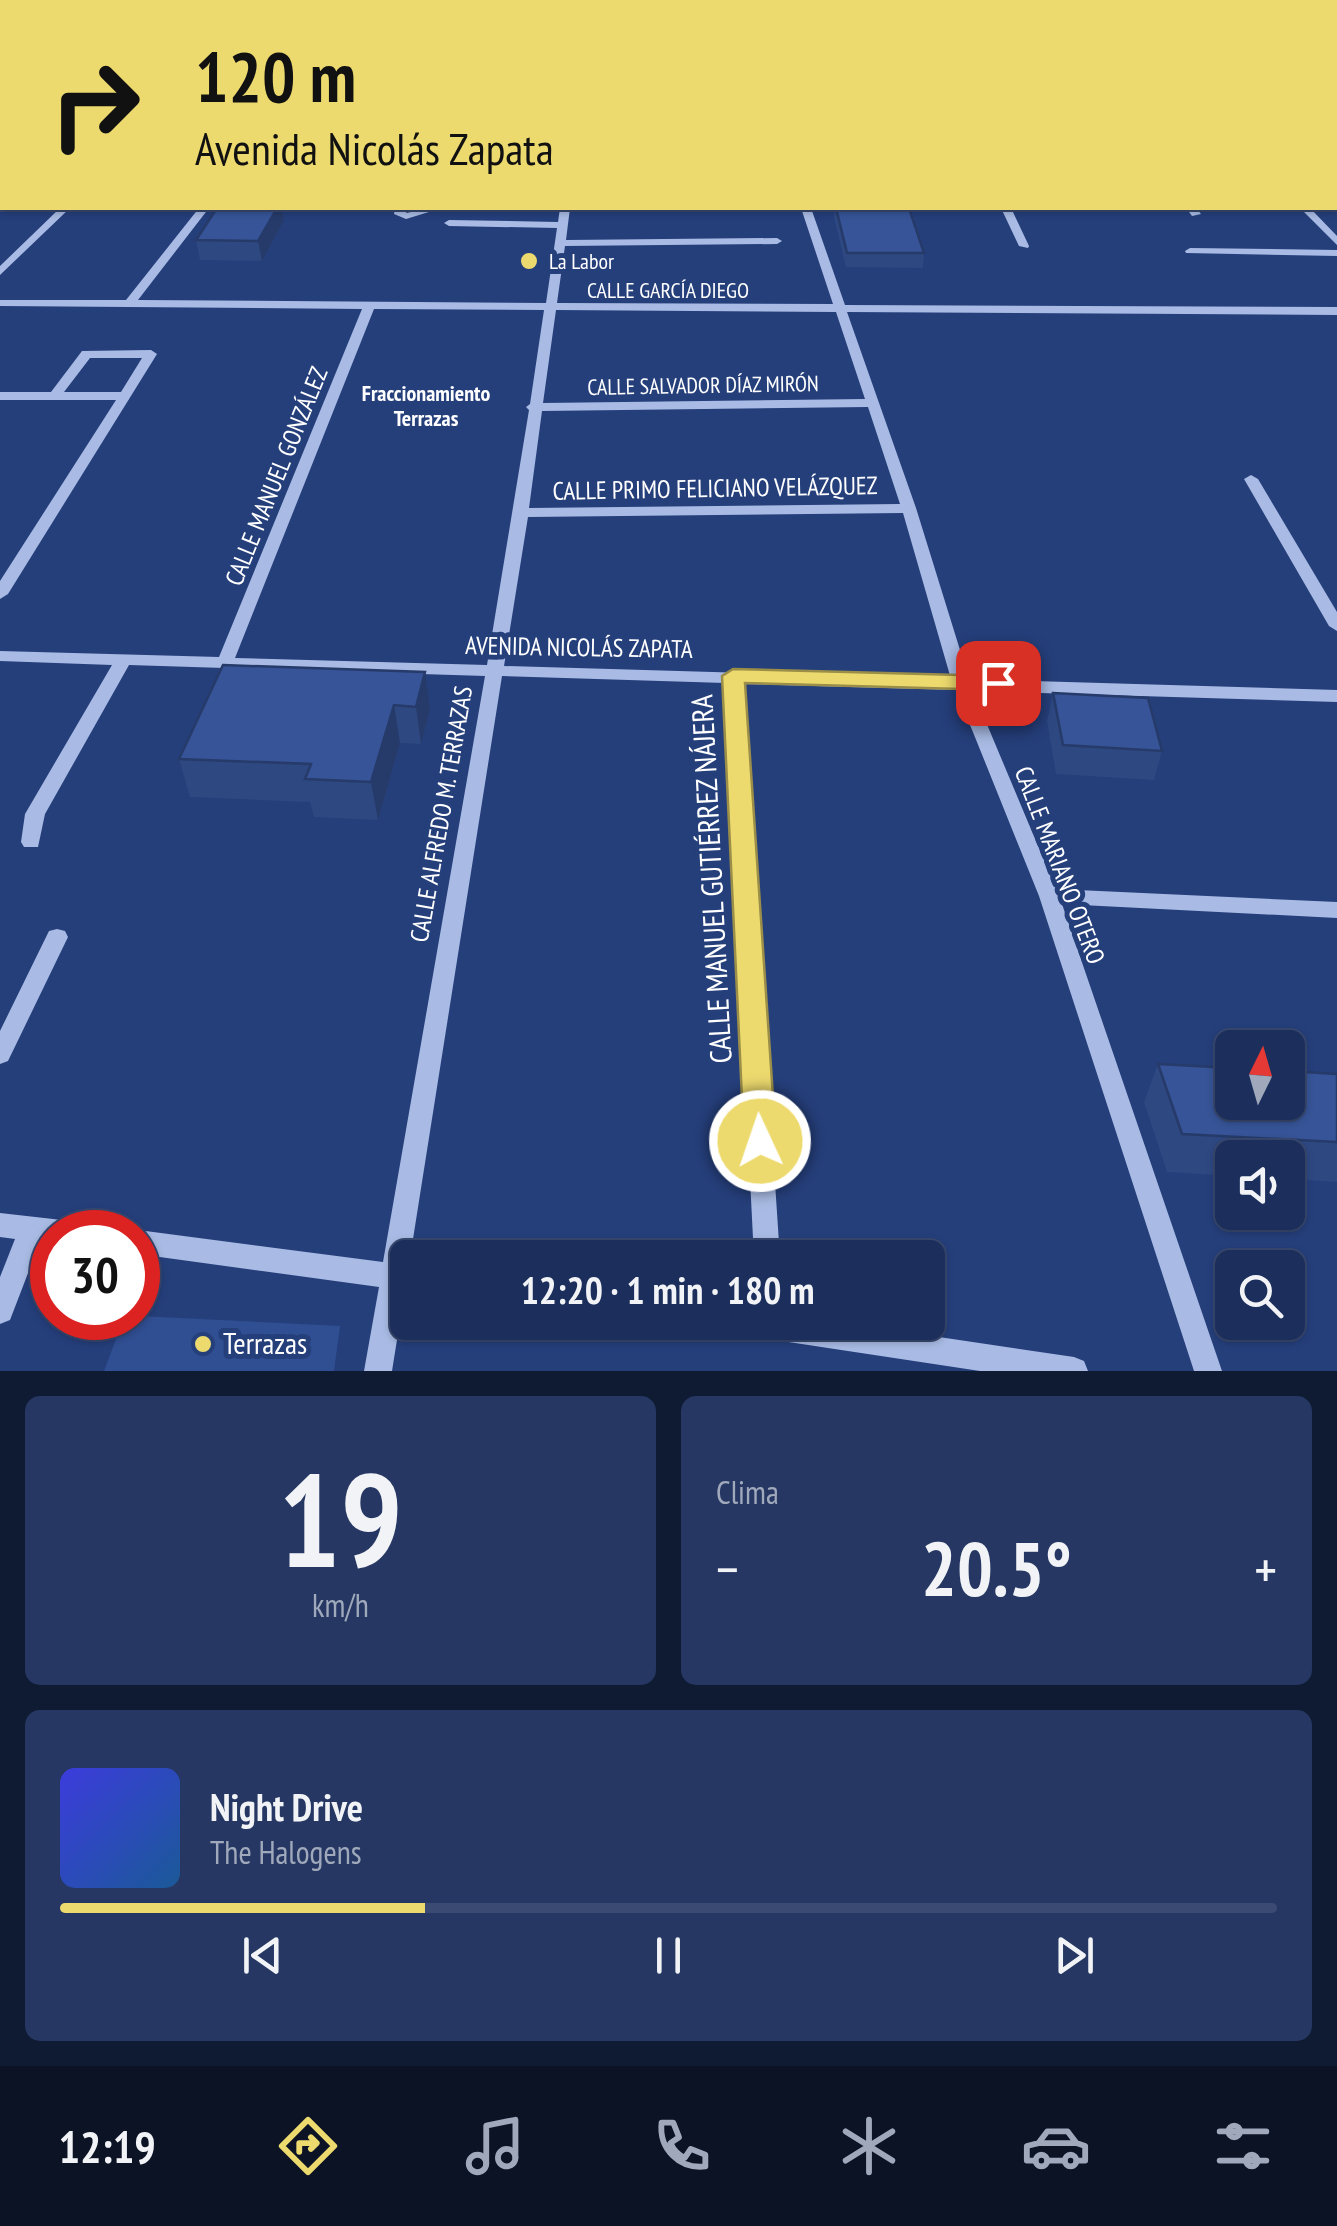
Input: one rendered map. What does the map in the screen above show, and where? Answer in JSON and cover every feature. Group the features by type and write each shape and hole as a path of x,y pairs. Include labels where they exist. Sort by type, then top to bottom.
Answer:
{"street":[{"path":"797,0 812,0"},
{"path":"0,272 63,210"},
{"path":"128,305 202,210"},
{"path":"399,210 406,216 429,210"},
{"name":"CALLE ALFREDO M. TERRAZAS","path":"406,1240 521,513 533,407 565,210"},
{"name":"CALLE MARIANO OTERO","path":"807,210 908,508 961,682 1050,896 1208,1371"},
{"path":"1007,210 1024,246"},
{"path":"1306,210 1337,242"},
{"path":"449,223 562,225"},
{"path":"560,243 777,241"},
{"path":"1190,251 1337,253"},
{"name":"CALLE GARCÍA DIEGO","path":"0,304 547,310 1337,311"},
{"name":"CALLE MANUEL GONZÁLEZ","path":"226,660 368,308"},
{"path":"0,594 151,354 86,354 55,396"},
{"path":"0,396 127,396"},
{"name":"CALLE SALVADOR DÍAZ MIRÓN","path":"533,407 872,403"},
{"path":"1251,480 1337,626"},
{"name":"CALLE PRIMO FELICIANO VELÁZQUEZ","path":"521,513 908,508"},
{"name":"AVENIDA NICOLÁS ZAPATA","path":"0,656 1337,696"},
{"path":"31,842 34,814 124,658"},
{"name":"CALLE MANUEL GUTIÉRREZ NÁJERA","path":"733,676 766,1240"},
{"path":"1050,896 1337,910"},
{"path":"0,1054 57,937"},
{"path":"0,1225 30,1228"},
{"path":"0,1311 30,1233"},
{"path":"160,1245 390,1276"},
{"name":"CALLE ALFREDO M. TERRAZAS","path":"378,1371 390,1320"},
{"path":"868,1340 1074,1371"}],"shaded area":[{"path":"160,1317 340,1326 334,1371 104,1371 116,1340 160,1340"}],"building":[{"path":"216,210 276,210 258,241 196,240"},
{"path":"836,210 910,210 924,253 847,253"},
{"path":"223,665 425,672 416,707 394,705 371,782 305,779 311,764 179,759"},
{"path":"1053,693 1148,698 1162,751 1063,745"},
{"path":"1158,1064 1215,1067 1215,1120 1305,1120 1305,1072 1337,1074 1337,1142 1182,1134"}],"place":[{"name":"La Labor","path":"529,261"},
{"name":"Terrazas","path":"203,1344"}],"district":[{"name":"Fraccionamiento Terrazas","path":"426,406"}],"route":[{"path":"760,1141 733,676 998,683"}]}
